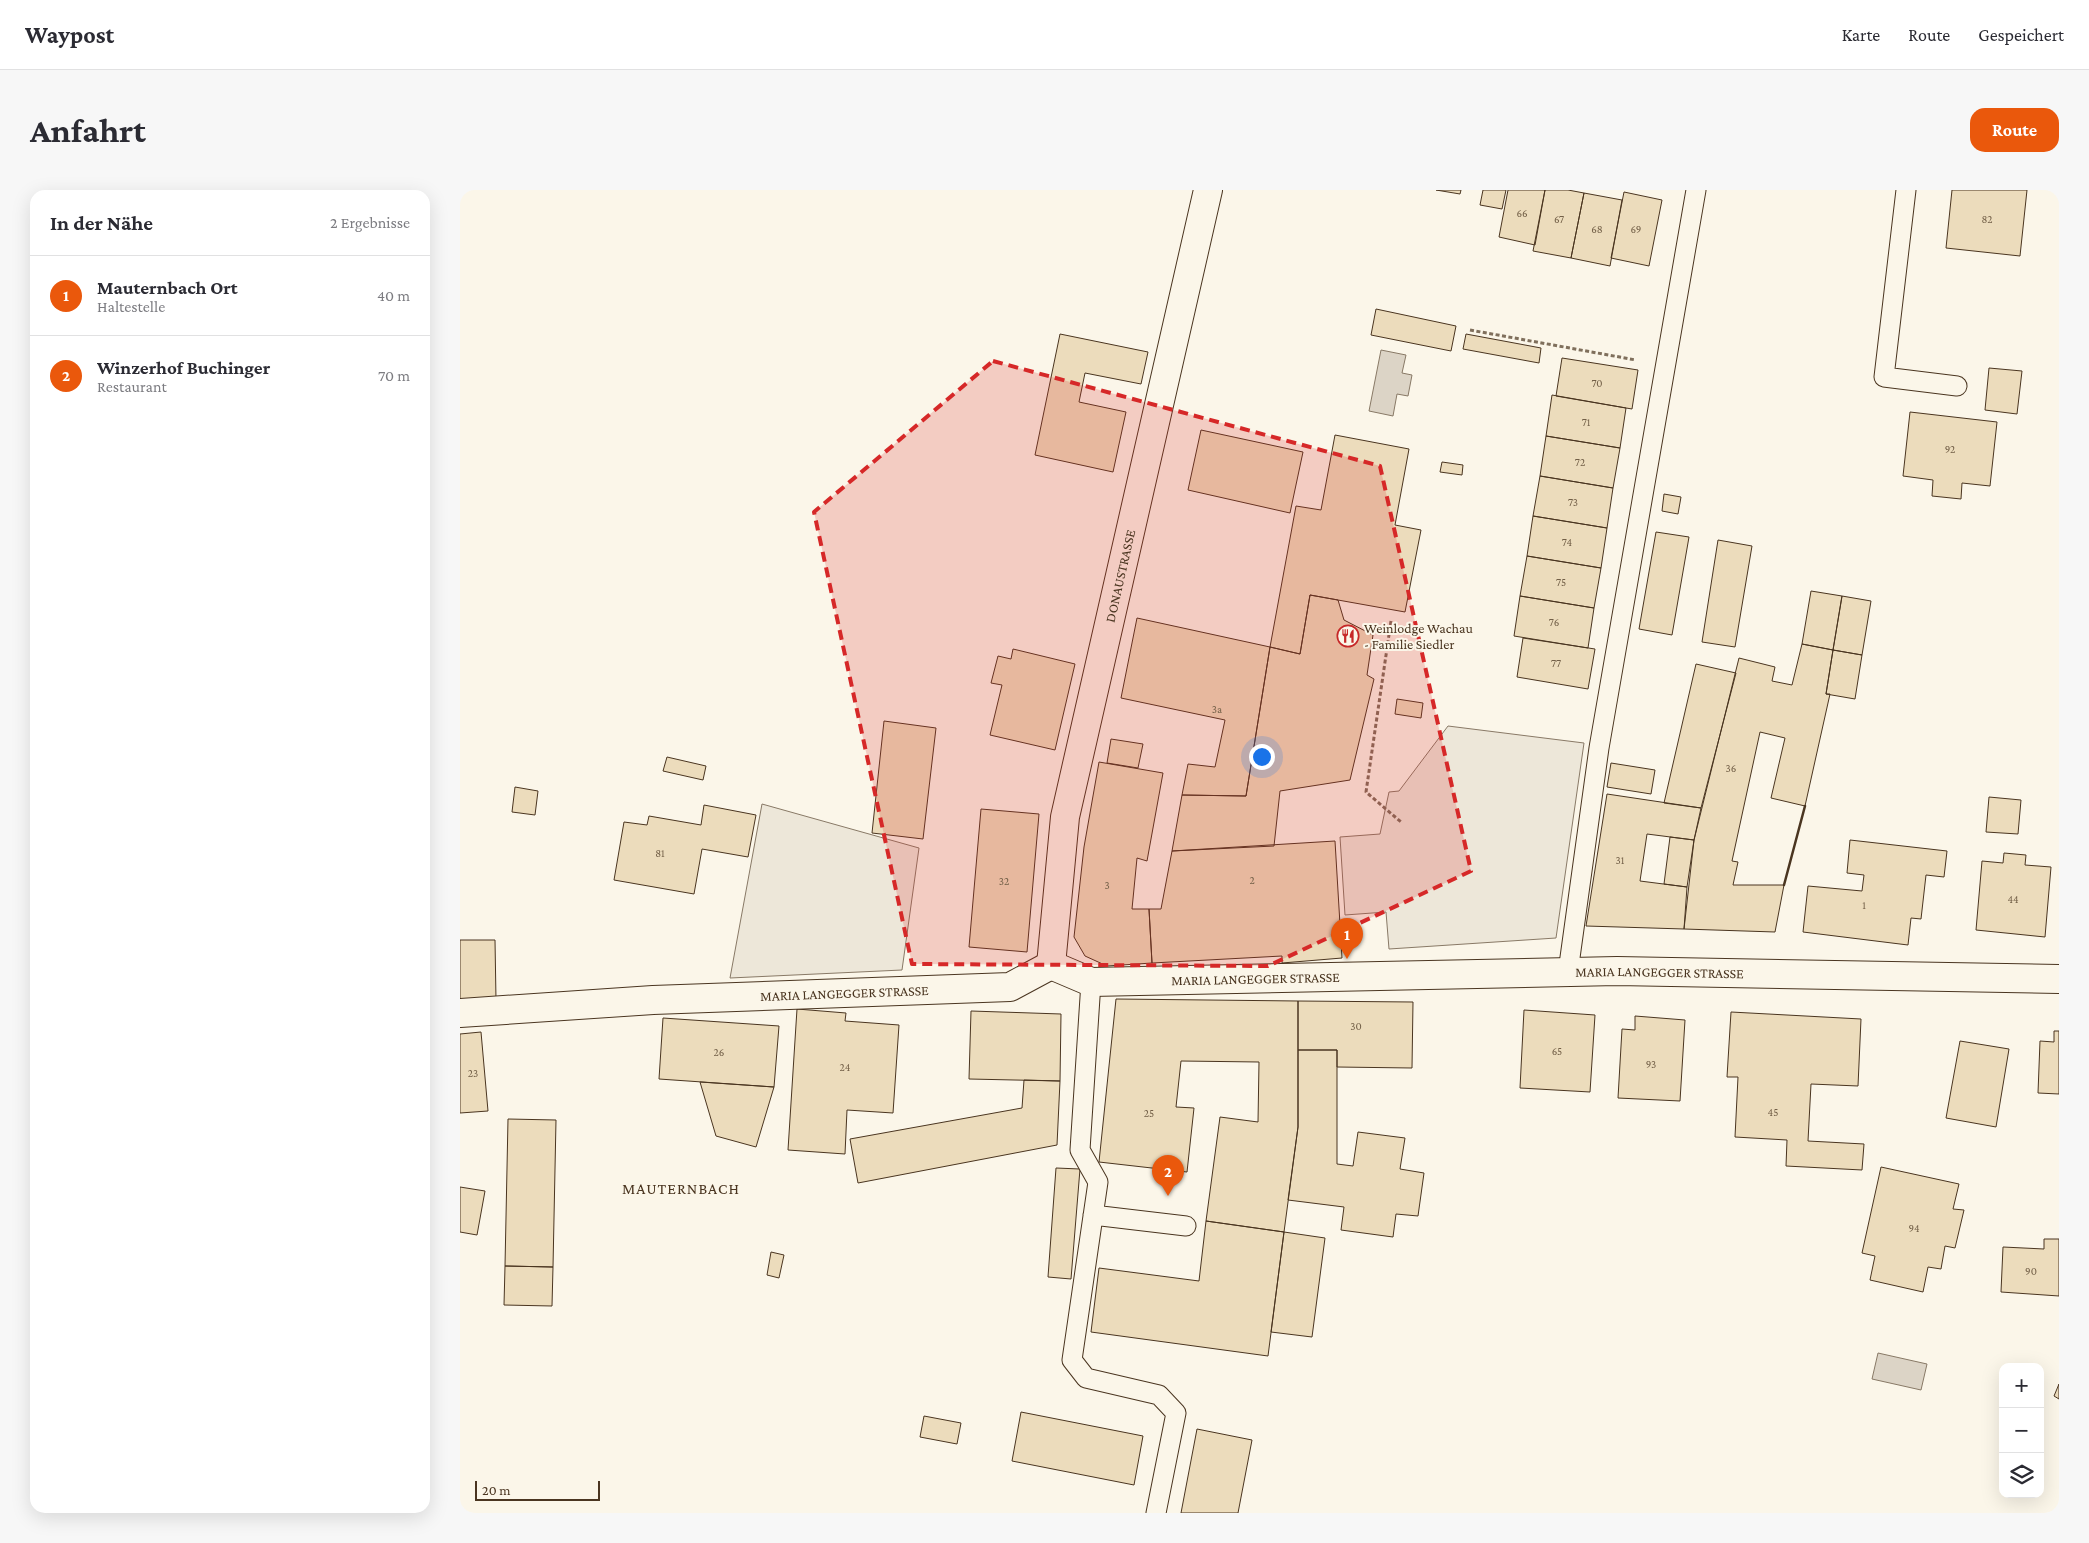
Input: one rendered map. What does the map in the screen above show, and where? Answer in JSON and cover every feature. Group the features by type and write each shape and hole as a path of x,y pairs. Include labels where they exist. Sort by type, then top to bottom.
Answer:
{"main road":[{"name":"DONAUSTRASSE","path":"1051,965 1065,817 1208,190"},
{"name":"MARIA LANGEGGER STRASSE","path":"460,1013 653,1000 1010,987 1051,965 1091,982 1626,971 2059,979"}],"lane":[{"path":"1568,972 1599,748 1696,190"},
{"path":"1906,190 1884,377 1957,386"},
{"path":"1091,982 1080,1150 1098,1182 1072,1360 1086,1378 1159,1395 1176,1413 1156,1513"},
{"path":"1094,1215 1186,1226"}],"path":[{"path":"1470,330 1666,365"},
{"path":"1390,621 1366,792 1401,822"}],"highlighted area":[{"path":"993,361 1380,466 1471,871 1268,966 912,964 814,512"}],"shaded area":[{"path":"1381,350 1406,355 1402,373 1412,375 1408,396 1397,394 1393,416 1369,411"},
{"path":"1448,726 1584,743 1556,938 1389,949 1386,912 1345,915 1340,837 1380,834 1389,792 1399,791"},
{"path":"762,804 919,848 902,970 730,978"},
{"path":"1878,1353 1927,1364 1921,1390 1872,1379"}],"building":[{"path":"1436,190 1461,190 1460,194"},
{"path":"1483,190 1506,190 1502,209 1480,205"},
{"path":"1508,190 1545,190 1535,245 1499,237"},
{"path":"1545,190 1568,190 1584,193 1571,258 1533,251"},
{"path":"1952,190 2027,190 2020,256 1946,248"},
{"path":"1624,192 1662,200 1649,266 1611,258"},
{"path":"1584,193 1622,200 1610,266 1571,258"},
{"path":"1376,309 1456,326 1451,351 1371,335"},
{"path":"1060,334 1148,352 1141,384 1085,373 1079,402 1126,412 1113,472 1035,455"},
{"path":"1466,334 1541,348 1539,363 1463,349"},
{"path":"1562,358 1638,370 1632,409 1556,396"},
{"path":"1989,368 2022,371 2017,414 1985,410"},
{"path":"1552,395 1626,408 1620,448 1546,436"},
{"path":"1910,412 1997,422 1990,486 1962,483 1961,499 1932,496 1933,480 1903,476"},
{"path":"1201,430 1303,452 1290,513 1188,490"},
{"path":"1335,435 1409,449 1395,525 1421,530 1405,612 1310,595 1300,654 1270,647 1296,506 1321,510"},
{"path":"1546,436 1620,448 1613,488 1540,476"},
{"path":"1442,462 1463,465 1462,475 1440,472"},
{"path":"1540,476 1613,488 1607,528 1533,516"},
{"path":"1664,494 1681,497 1678,514 1662,511"},
{"path":"1533,516 1607,528 1601,568 1527,556"},
{"path":"1656,532 1689,537 1672,635 1639,629"},
{"path":"1718,540 1752,546 1735,647 1702,642"},
{"path":"1527,556 1601,568 1594,608 1520,596"},
{"path":"1811,591 1842,596 1833,650 1802,644"},
{"path":"1310,595 1338,600 1344,620 1373,635 1367,675 1374,679 1350,780 1280,791 1274,846 1172,851 1182,795 1246,796 1270,647 1300,654"},
{"path":"1520,596 1594,608 1588,648 1514,636"},
{"path":"1842,596 1871,601 1862,655 1833,650"},
{"path":"1137,618 1270,647 1246,796 1182,795 1188,764 1215,767 1225,720 1121,698"},
{"path":"1523,638 1595,649 1588,689 1517,677"},
{"path":"1802,644 1833,650 1826,694 1830,694 1805,806 1771,798 1785,738 1760,732 1732,861 1738,862 1733,885 1784,885 1775,932 1684,929 1694,840 1739,658 1775,667 1772,681 1792,685"},
{"path":"1013,649 1075,664 1055,750 990,735 1002,685 991,683 998,656 1011,659"},
{"path":"1833,650 1862,655 1855,699 1826,694"},
{"path":"1696,664 1736,673 1701,808 1664,803"},
{"path":"1397,699 1423,703 1421,718 1395,714"},
{"path":"884,721 936,728 923,839 872,833"},
{"path":"1111,739 1143,744 1138,768 1107,763"},
{"path":"667,757 706,766 703,780 663,771"},
{"path":"1099,762 1163,773 1147,861 1137,858 1132,909 1149,909 1152,963 1107,966 1085,956 1074,937 1084,847"},
{"path":"1611,763 1655,770 1651,794 1607,787"},
{"path":"515,787 538,791 535,815 512,812"},
{"path":"1607,794 1701,808 1694,840 1647,834 1640,881 1687,887 1684,929 1586,926"},
{"path":"1989,797 2021,800 2018,834 1986,832"},
{"path":"704,805 756,815 748,857 702,849 694,894 614,880 624,822 647,825 649,816 701,825"},
{"path":"981,809 1039,814 1027,952 969,947"},
{"path":"1670,837 1694,840 1687,887 1664,884"},
{"path":"1850,840 1947,851 1944,877 1926,875 1921,919 1911,918 1908,945 1803,932 1808,886 1862,891 1864,875 1847,873"},
{"path":"1335,841 1342,958 1282,963 1282,956 1152,963 1149,909 1161,909 1172,851"},
{"path":"2004,853 2026,855 2025,865 2051,867 2045,937 1976,930 1982,861 2003,863"},
{"path":"460,940 495,940 496,1000 460,1000"},
{"path":"1116,999 1298,1001 1298,1127 1284,1232 1206,1221 1220,1117 1258,1122 1259,1062 1181,1061 1176,1107 1194,1108 1187,1172 1099,1162"},
{"path":"1298,1001 1413,1002 1412,1068 1337,1067 1337,1050 1298,1050"},
{"path":"797,1009 846,1013 845,1021 899,1025 893,1113 847,1110 845,1154 788,1150"},
{"path":"1524,1010 1595,1015 1590,1092 1520,1088"},
{"path":"971,1011 1061,1014 1060,1081 969,1079"},
{"path":"1731,1012 1861,1019 1858,1086 1811,1084 1808,1141 1864,1144 1862,1170 1786,1166 1787,1140 1735,1137 1738,1077 1727,1077"},
{"path":"1635,1016 1685,1020 1680,1101 1618,1098 1622,1029 1635,1030"},
{"path":"663,1018 779,1026 774,1087 659,1079"},
{"path":"2054,1031 2059,1031 2059,1094 2038,1093 2040,1041 2054,1042"},
{"path":"481,1032 488,1111 460,1113 460,1034"},
{"path":"1960,1041 2009,1049 1996,1127 1946,1118"},
{"path":"1298,1050 1337,1050 1337,1164 1353,1166 1358,1132 1405,1138 1400,1169 1424,1173 1418,1216 1396,1214 1393,1237 1341,1230 1344,1207 1288,1200 1298,1127"},
{"path":"1024,1080 1060,1081 1057,1145 858,1183 850,1139 1022,1108"},
{"path":"700,1082 774,1087 756,1147 716,1136"},
{"path":"508,1119 556,1120 553,1267 505,1266"},
{"path":"1881,1167 1959,1184 1953,1209 1964,1210 1955,1248 1945,1246 1941,1269 1928,1267 1923,1292 1870,1280 1875,1256 1862,1253"},
{"path":"1056,1168 1080,1169 1071,1279 1048,1277"},
{"path":"460,1187 485,1191 477,1235 460,1232"},
{"path":"1206,1221 1284,1232 1268,1356 1091,1332 1099,1268 1199,1281"},
{"path":"1284,1232 1325,1238 1312,1337 1271,1332"},
{"path":"2044,1239 2059,1239 2059,1296 2001,1292 2003,1247 2044,1249"},
{"path":"771,1252 784,1255 779,1278 767,1275"},
{"path":"505,1266 553,1267 552,1306 504,1305"},
{"path":"2059,1384 2059,1399 2054,1396"},
{"path":"1021,1412 1143,1436 1134,1485 1012,1461"},
{"path":"924,1416 961,1423 957,1444 920,1437"},
{"path":"1197,1429 1252,1440 1238,1513 1181,1513"}],"wall":[{"path":"1784,885 1805,806"}],"place":[{"name":"Weinlodge Wachau - Familie Siedler","path":"1348,636"},
{"name":"Mauternbach Ort","path":"1347,959"},
{"name":"Winzerhof Buchinger","path":"1168,1196"}],"district":[{"name":"MAUTERNBACH","path":"681,1188"}]}
